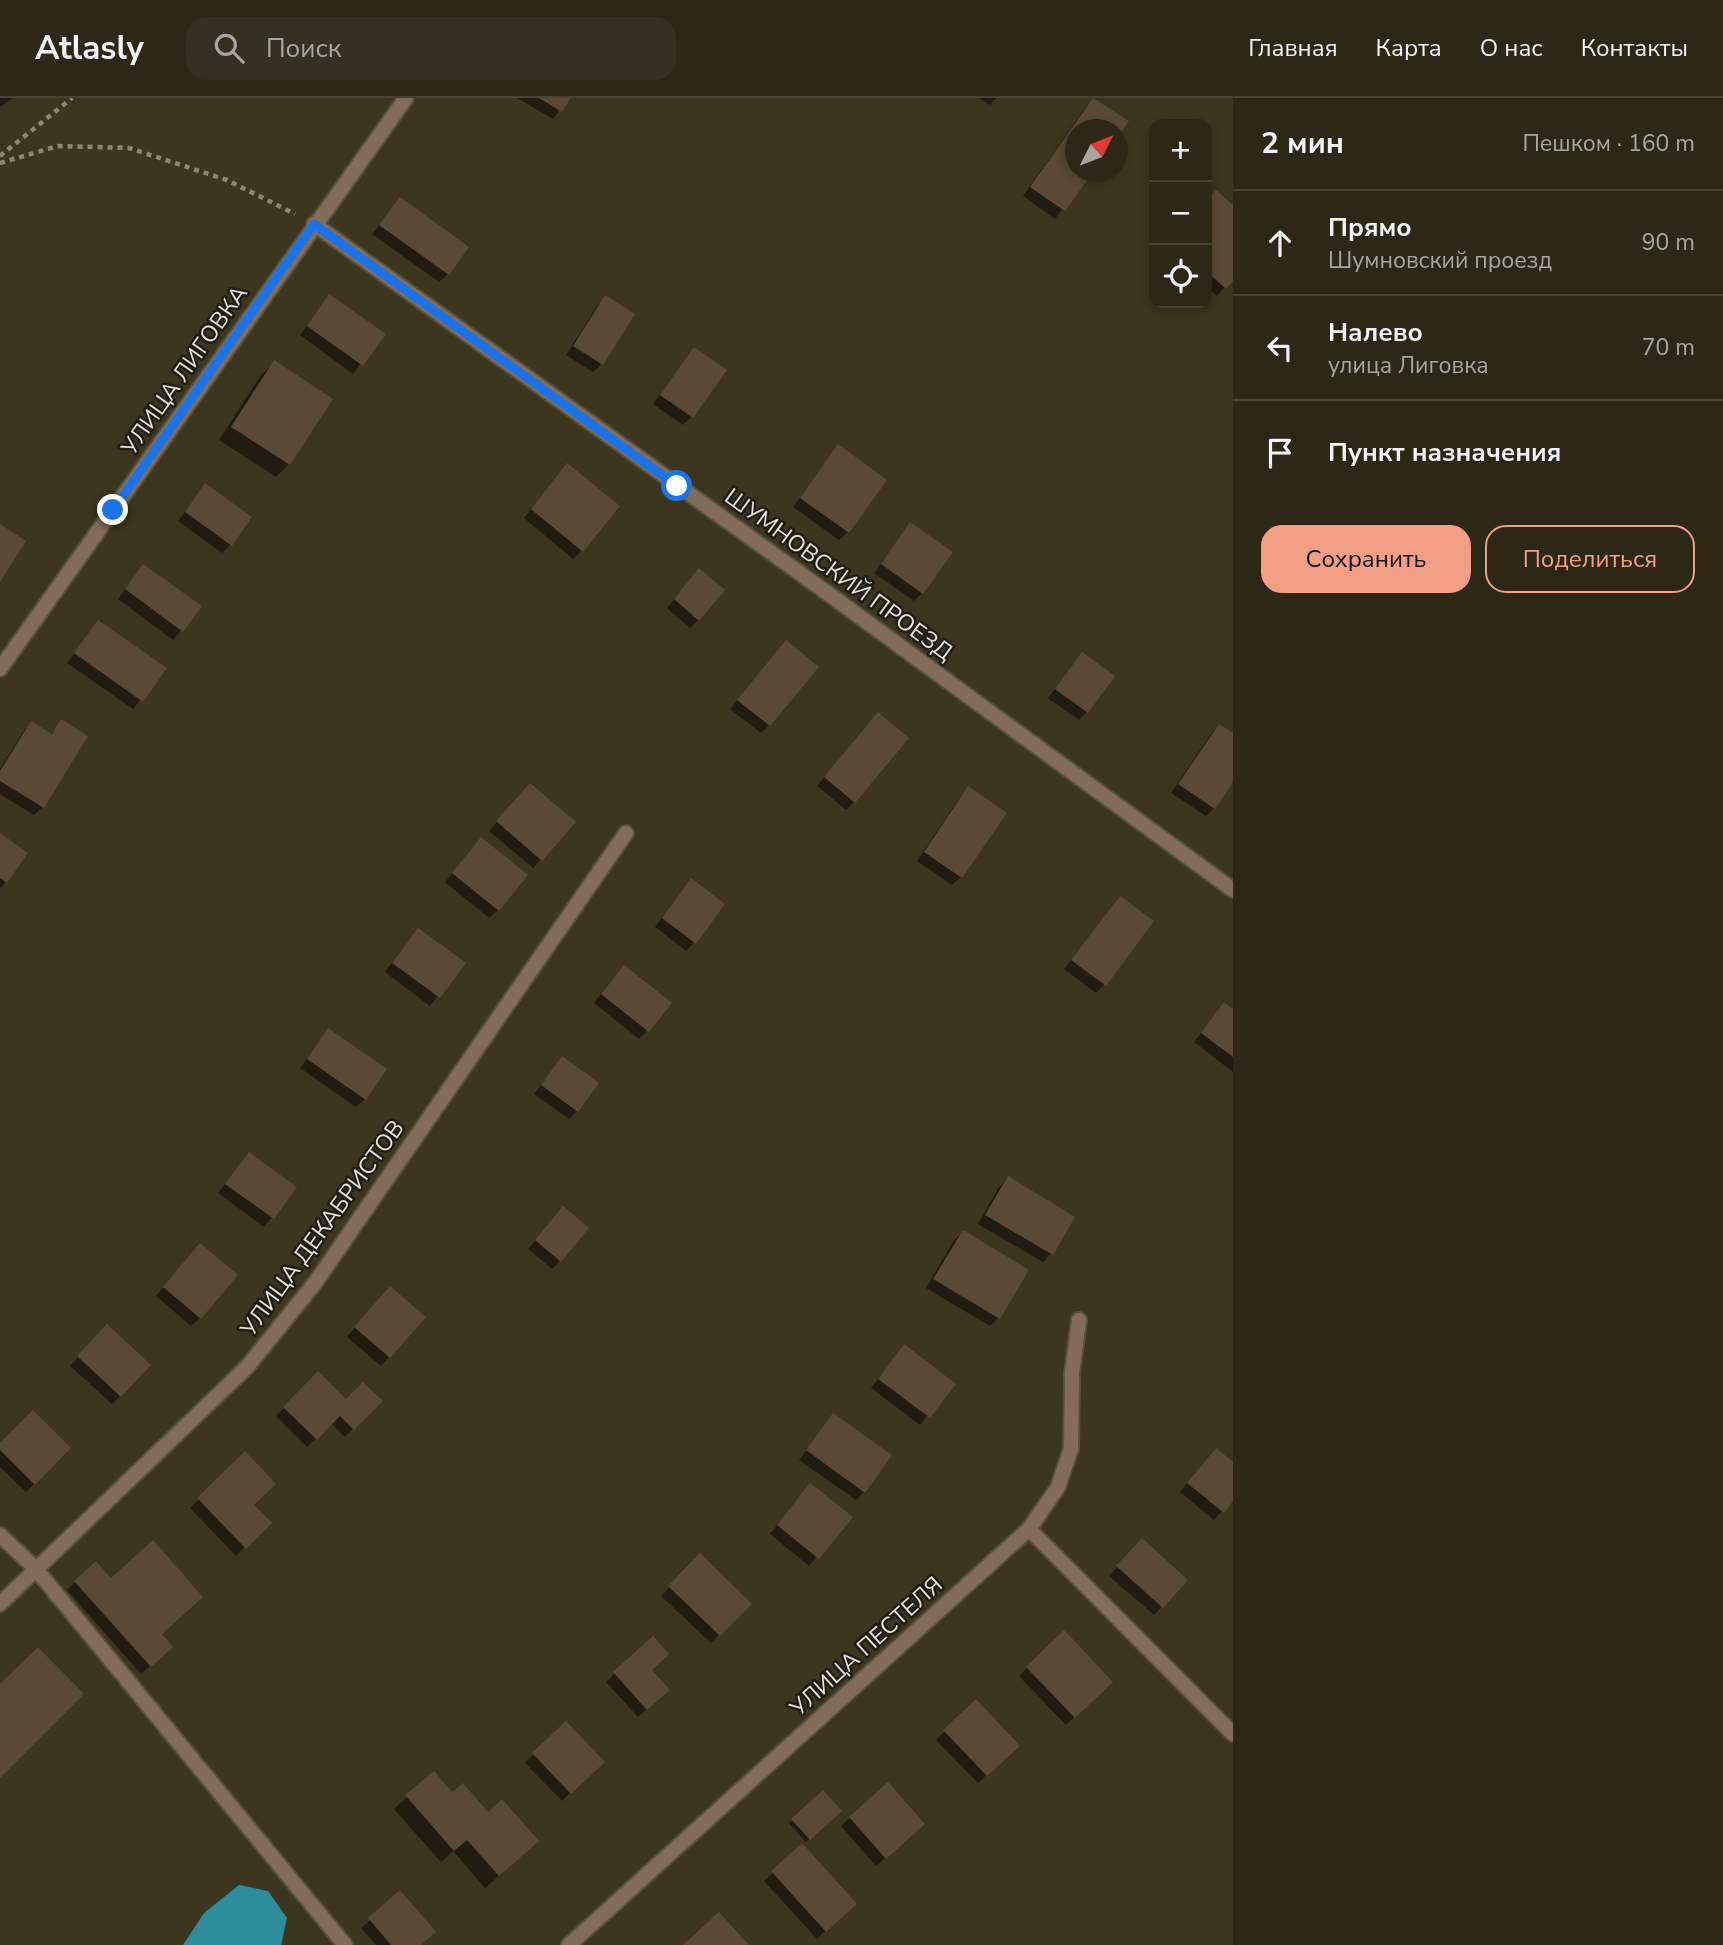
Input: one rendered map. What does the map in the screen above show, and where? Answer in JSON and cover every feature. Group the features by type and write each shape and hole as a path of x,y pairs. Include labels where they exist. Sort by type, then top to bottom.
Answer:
{"street":[{"name":"УЛИЦА ЛИГОВКА","path":"0,668 405,98"},
{"name":"ШУМНОВСКИЙ ПРОЕЗД","path":"314,224 826,592 1233,890"},
{"name":"УЛИЦА ДЕКАБРИСТОВ","path":"0,1604 247,1367 298,1304 423,1129 626,833"},
{"name":"УЛИЦА ПЕСТЕЛЯ","path":"569,1945 1030,1529 1058,1487 1071,1449 1072,1373 1079,1320"},
{"path":"1030,1529 1233,1734"},
{"path":"0,1535 35,1568 345,1945"}],"path":[{"path":"0,156 72,98"},
{"path":"0,163 58,146 129,148 227,180 314,224"}],"water":[{"path":"239,1885 268,1891 287,1918 281,1945 183,1945 204,1913"}],"building":[{"path":"539,98 571,98 562,112"},
{"path":"1093,98 1126,119 1078,119"},
{"path":"1065,138 1065,182 1086,182 1065,211 1030,187"},
{"path":"1216,190 1233,205 1233,281 1226,289 1212,276 1212,194"},
{"path":"400,197 469,247 449,275 379,225"},
{"path":"329,294 386,334 363,366 307,326"},
{"path":"605,295 635,314 603,365 573,346"},
{"path":"694,347 727,370 693,418 660,395"},
{"path":"274,360 333,399 290,465 231,427"},
{"path":"838,444 887,480 849,533 800,498"},
{"path":"567,463 620,506 583,552 531,509"},
{"path":"205,483 252,517 232,546 185,512"},
{"path":"910,522 953,552 923,594 881,564"},
{"path":"0,524 26,541 0,582"},
{"path":"143,564 202,606 183,632 125,589"},
{"path":"699,568 725,590 699,621 674,599"},
{"path":"98,620 167,668 143,702 74,653"},
{"path":"786,640 819,667 770,726 737,700"},
{"path":"1082,652 1115,676 1088,713 1055,689"},
{"path":"878,712 909,738 855,803 824,777"},
{"path":"61,719 88,736 44,808 0,781 0,771 31,721 52,734"},
{"path":"1219,724 1233,733 1233,782 1215,809 1178,784"},
{"path":"530,783 576,822 542,861 496,821"},
{"path":"968,786 1007,813 962,878 924,852"},
{"path":"0,833 28,853 7,883 0,878"},
{"path":"481,837 528,875 499,911 452,873"},
{"path":"691,878 725,904 696,944 662,918"},
{"path":"1120,896 1154,921 1106,986 1071,960"},
{"path":"418,928 466,963 440,998 392,963"},
{"path":"624,965 672,1003 649,1032 601,994"},
{"path":"1224,1002 1233,1009 1233,1057 1201,1033"},
{"path":"328,1028 387,1069 366,1100 307,1059"},
{"path":"562,1056 599,1083 578,1112 541,1085"},
{"path":"249,1152 297,1187 274,1219 225,1184"},
{"path":"1008,1176 1075,1217 1053,1255 985,1215"},
{"path":"563,1206 589,1228 561,1262 535,1240"},
{"path":"963,1230 1029,1270 1000,1319 933,1279"},
{"path":"200,1243 238,1275 201,1319 163,1287"},
{"path":"390,1286 426,1317 390,1358 354,1327"},
{"path":"107,1324 151,1365 121,1397 77,1356"},
{"path":"904,1344 956,1384 930,1418 878,1379"},
{"path":"318,1371 346,1399 363,1382 383,1401 354,1430 340,1416 317,1440 283,1407"},
{"path":"33,1410 71,1448 35,1485 0,1450 0,1443"},
{"path":"833,1413 892,1455 865,1493 806,1450"},
{"path":"1216,1448 1233,1462 1233,1501 1224,1513 1187,1483"},
{"path":"245,1451 276,1484 254,1505 272,1523 246,1549 197,1498"},
{"path":"810,1483 853,1517 819,1559 777,1525"},
{"path":"1142,1538 1188,1580 1163,1608 1116,1566"},
{"path":"153,1540 203,1597 162,1634 173,1647 151,1667 74,1581 96,1561 111,1578"},
{"path":"700,1553 752,1604 720,1636 668,1586"},
{"path":"1064,1630 1113,1682 1075,1718 1026,1667"},
{"path":"653,1636 669,1654 652,1670 670,1690 647,1710 613,1672"},
{"path":"38,1647 84,1694 0,1778 0,1684"},
{"path":"976,1699 1020,1746 987,1776 943,1730"},
{"path":"566,1721 605,1762 571,1794 532,1753"},
{"path":"434,1771 452,1792 463,1783 488,1812 502,1799 539,1841 499,1876 467,1840 454,1851 405,1795"},
{"path":"888,1782 925,1824 886,1859 849,1817"},
{"path":"823,1790 842,1811 810,1840 791,1819"},
{"path":"802,1843 857,1904 826,1932 771,1871"},
{"path":"400,1890 436,1932 421,1945 391,1945 368,1918"},
{"path":"719,1912 749,1945 683,1945"}],"route":[{"path":"113,510 314,224 677,486"}]}
